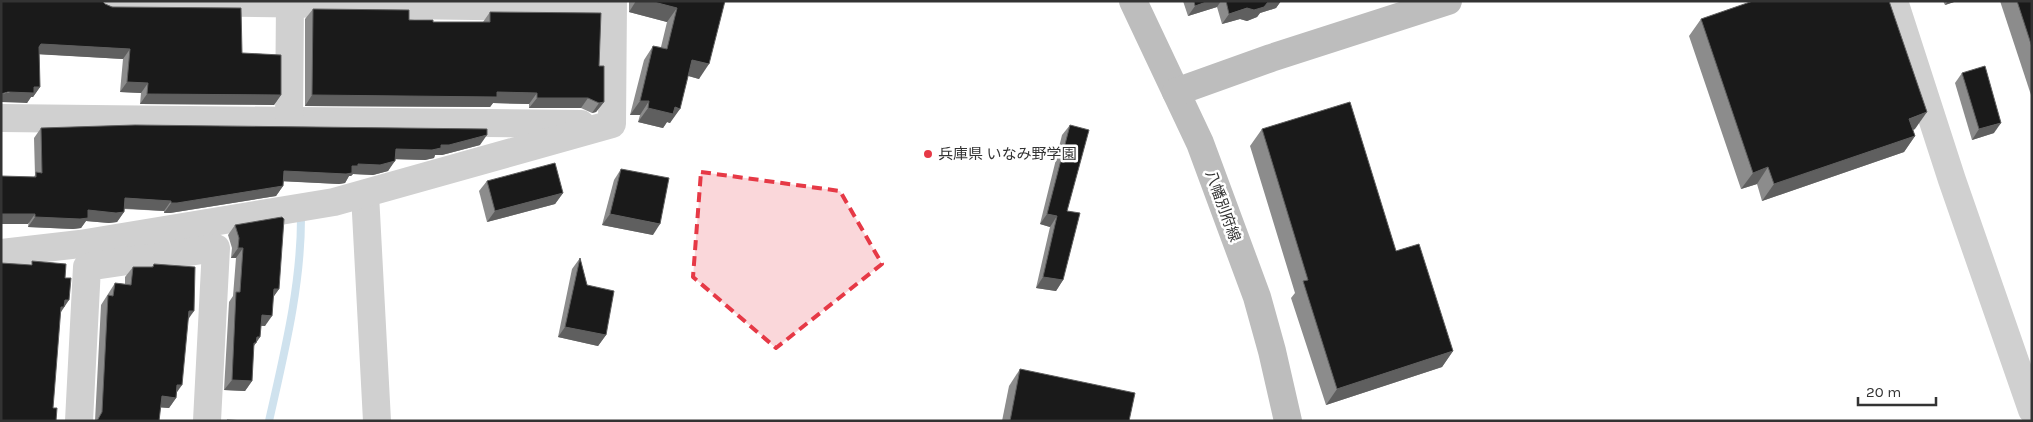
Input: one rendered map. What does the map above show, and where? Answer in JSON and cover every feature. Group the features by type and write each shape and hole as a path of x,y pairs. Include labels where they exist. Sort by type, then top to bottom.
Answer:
{"main road":[{"name":"八幡別府線","path":"1133,1 1200,143 1257,297 1288,421"},
{"path":"1176,92 1271,58 1447,1"}],"street":[{"path":"106,1 612,5 612,124"},
{"path":"1894,1 1952,180 2032,410"},
{"path":"289,121 290,3"},
{"path":"1,118 612,124"},
{"path":"1,254 80,244 334,202 612,124"},
{"path":"365,194 377,421"},
{"path":"79,421 87,268 216,248 203,418"}],"highlighted area":[{"path":"701,172 840,191 882,264 776,348 693,277"}],"building":[{"path":"1,1 102,1 112,7 241,8 242,53 281,55 281,95 147,94 148,83 127,82 130,49 41,44 39,47 40,87 34,87 34,93 8,92 1,94"},
{"path":"650,1 725,1 709,64 692,60 680,109 675,107 673,114 648,108 649,101 640,101 653,46 667,49 677,8"},
{"path":"1194,1 1209,1 1195,6"},
{"path":"1226,1 1270,1 1264,7 1254,10 1247,8 1229,14"},
{"path":"1753,1 1889,1 1927,112 1909,119 1915,136 1774,184 1768,167 1753,173 1701,19"},
{"path":"2017,1 2032,1 2032,47"},
{"path":"313,9 409,10 409,20 433,20 433,22 490,22 490,12 601,13 599,66 604,66 604,102 599,103 588,98 537,98 537,93 497,92 497,97 312,95"},
{"path":"1985,66 2001,123 1979,129 1962,73"},
{"path":"1350,102 1396,251 1419,244 1453,351 1337,389 1303,281 1308,280 1262,129"},
{"path":"135,125 487,129 487,135 449,145 441,145 441,148 432,150 396,149 395,161 380,165 358,164 358,166 352,166 352,173 284,171 283,186 177,203 125,198 124,212 88,210 88,218 35,217 35,214 1,214 1,176 36,177 36,172 42,173 41,128"},
{"path":"1070,125 1089,130 1067,211 1080,213 1063,280 1043,277 1057,216 1047,214"},
{"path":"555,163 563,193 495,211 487,181"},
{"path":"621,169 669,178 660,224 610,214"},
{"path":"282,217 284,219 279,289 274,289 272,316 262,315 260,337 257,337 256,343 254,343 252,381 232,380 236,292 240,292 243,248 238,248 239,238 235,225"},
{"path":"580,258 587,285 614,291 606,335 565,327"},
{"path":"32,261 66,264 65,278 71,278 69,300 65,300 64,307 61,307 53,408 57,408 56,421 1,421 1,263 32,265"},
{"path":"154,264 195,267 194,311 189,311 182,385 177,385 176,398 162,396 159,421 97,421 102,412 108,295 113,296 115,283 131,285 133,267 153,267"},
{"path":"1020,369 1135,393 1129,421 1010,421"}],"waterway":[{"path":"269,421 295,295 301,218"}],"place":[{"name":"兵庫県 いなみ野学園","path":"928,154"}]}
